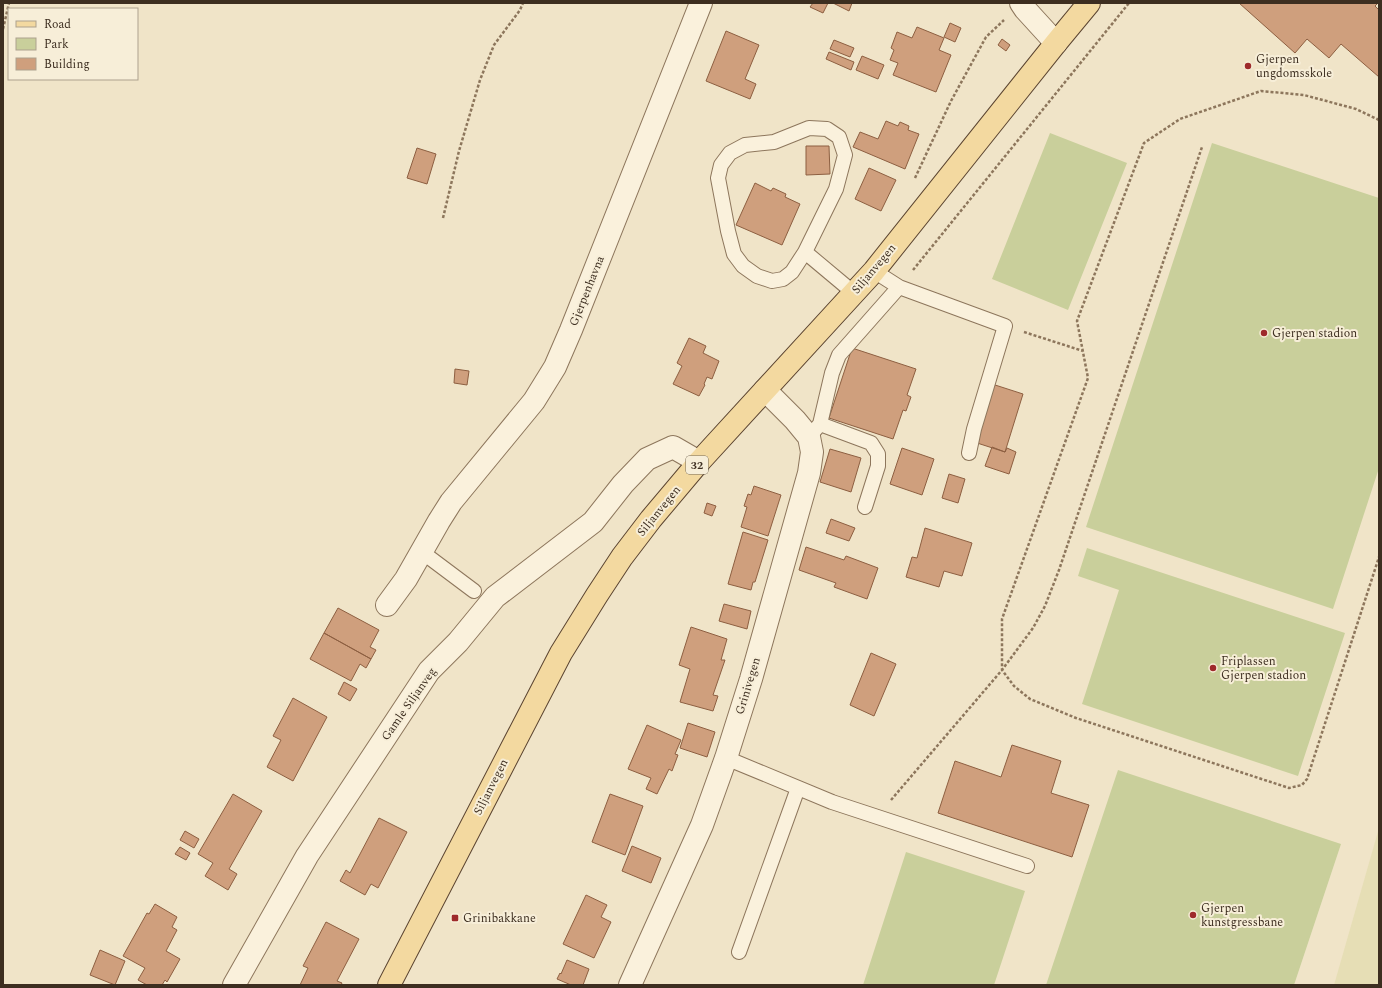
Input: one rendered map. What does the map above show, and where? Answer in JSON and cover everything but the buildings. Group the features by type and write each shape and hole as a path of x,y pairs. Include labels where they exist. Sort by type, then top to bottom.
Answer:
{"main road":[{"name":"Siljanvegen","path":"389,985 561,653 622,557 651,519 699,462 874,271 1089,3"}],"street":[{"name":"Gjerpenhavna","path":"387,605 406,580 439,520 451,502 534,401 555,367 572,330 701,3"},
{"path":"1023,6 1056,43"},
{"path":"765,390 795,420 814,430"},
{"name":"Grinivegen","path":"630,985 702,825 726,758 751,679 809,473 814,430"},
{"name":"Gamle Siljanveg","path":"234,985 307,856 430,671 458,642 495,597 593,522 623,484 647,458 673,447 699,462"}],"lane":[{"path":"809,128 827,129 839,137 845,155 836,189 805,252 792,272 784,279 772,281 756,276 743,266 734,254 718,178 721,165 730,153 745,145 774,142 809,128"},
{"path":"805,252 854,293"},
{"path":"874,271 899,287 1005,326 974,429 969,453"},
{"path":"865,507 878,466 878,454 871,444 814,430 839,355 899,287"},
{"path":"422,552 474,591"},
{"path":"726,758 832,802 1027,866"},
{"path":"739,952 798,788"}],"path":[{"path":"3,29 9,3"},
{"path":"443,218 459,151 480,80 494,45 520,10 523,3"},
{"path":"899,287 1129,3"},
{"path":"915,179 951,101 986,37 1012,12 1023,6"},
{"path":"1379,120 1356,109 1304,95 1261,91 1180,119 1144,143 1077,322 1088,378 1002,619 1002,670 1014,686 1030,698 1076,718 1289,788 1302,785 1307,779 1379,557"},
{"path":"877,817 1002,670 1033,628 1045,606 1059,570 1202,147"},
{"path":"1005,326 1083,351"}],"shaded area":[{"path":"1379,828 1379,985 1334,985"}],"green space":[{"path":"1050,133 1127,163 1068,310 992,279"},
{"name":"Gjerpen stadion","path":"1212,143 1379,198 1379,468 1333,609 1086,527"},
{"name":"Friplassen Gjerpen stadion","path":"1087,548 1345,633 1298,776 1082,704 1119,590 1078,576"},
{"name":"Gjerpen kunstgressbane","path":"1118,770 1341,844 1294,985 1046,985"},
{"path":"906,852 1025,891 994,985 863,985"}],"place":[{"name":"Gjerpen ungdomsskole","path":"1248,66"},
{"name":"Gjerpen stadion","path":"1264,333"},
{"name":"Friplassen Gjerpen stadion","path":"1213,668"},
{"name":"Gjerpen kunstgressbane","path":"1193,915"},
{"name":"Grinibakkane","path":"455,918"}]}
